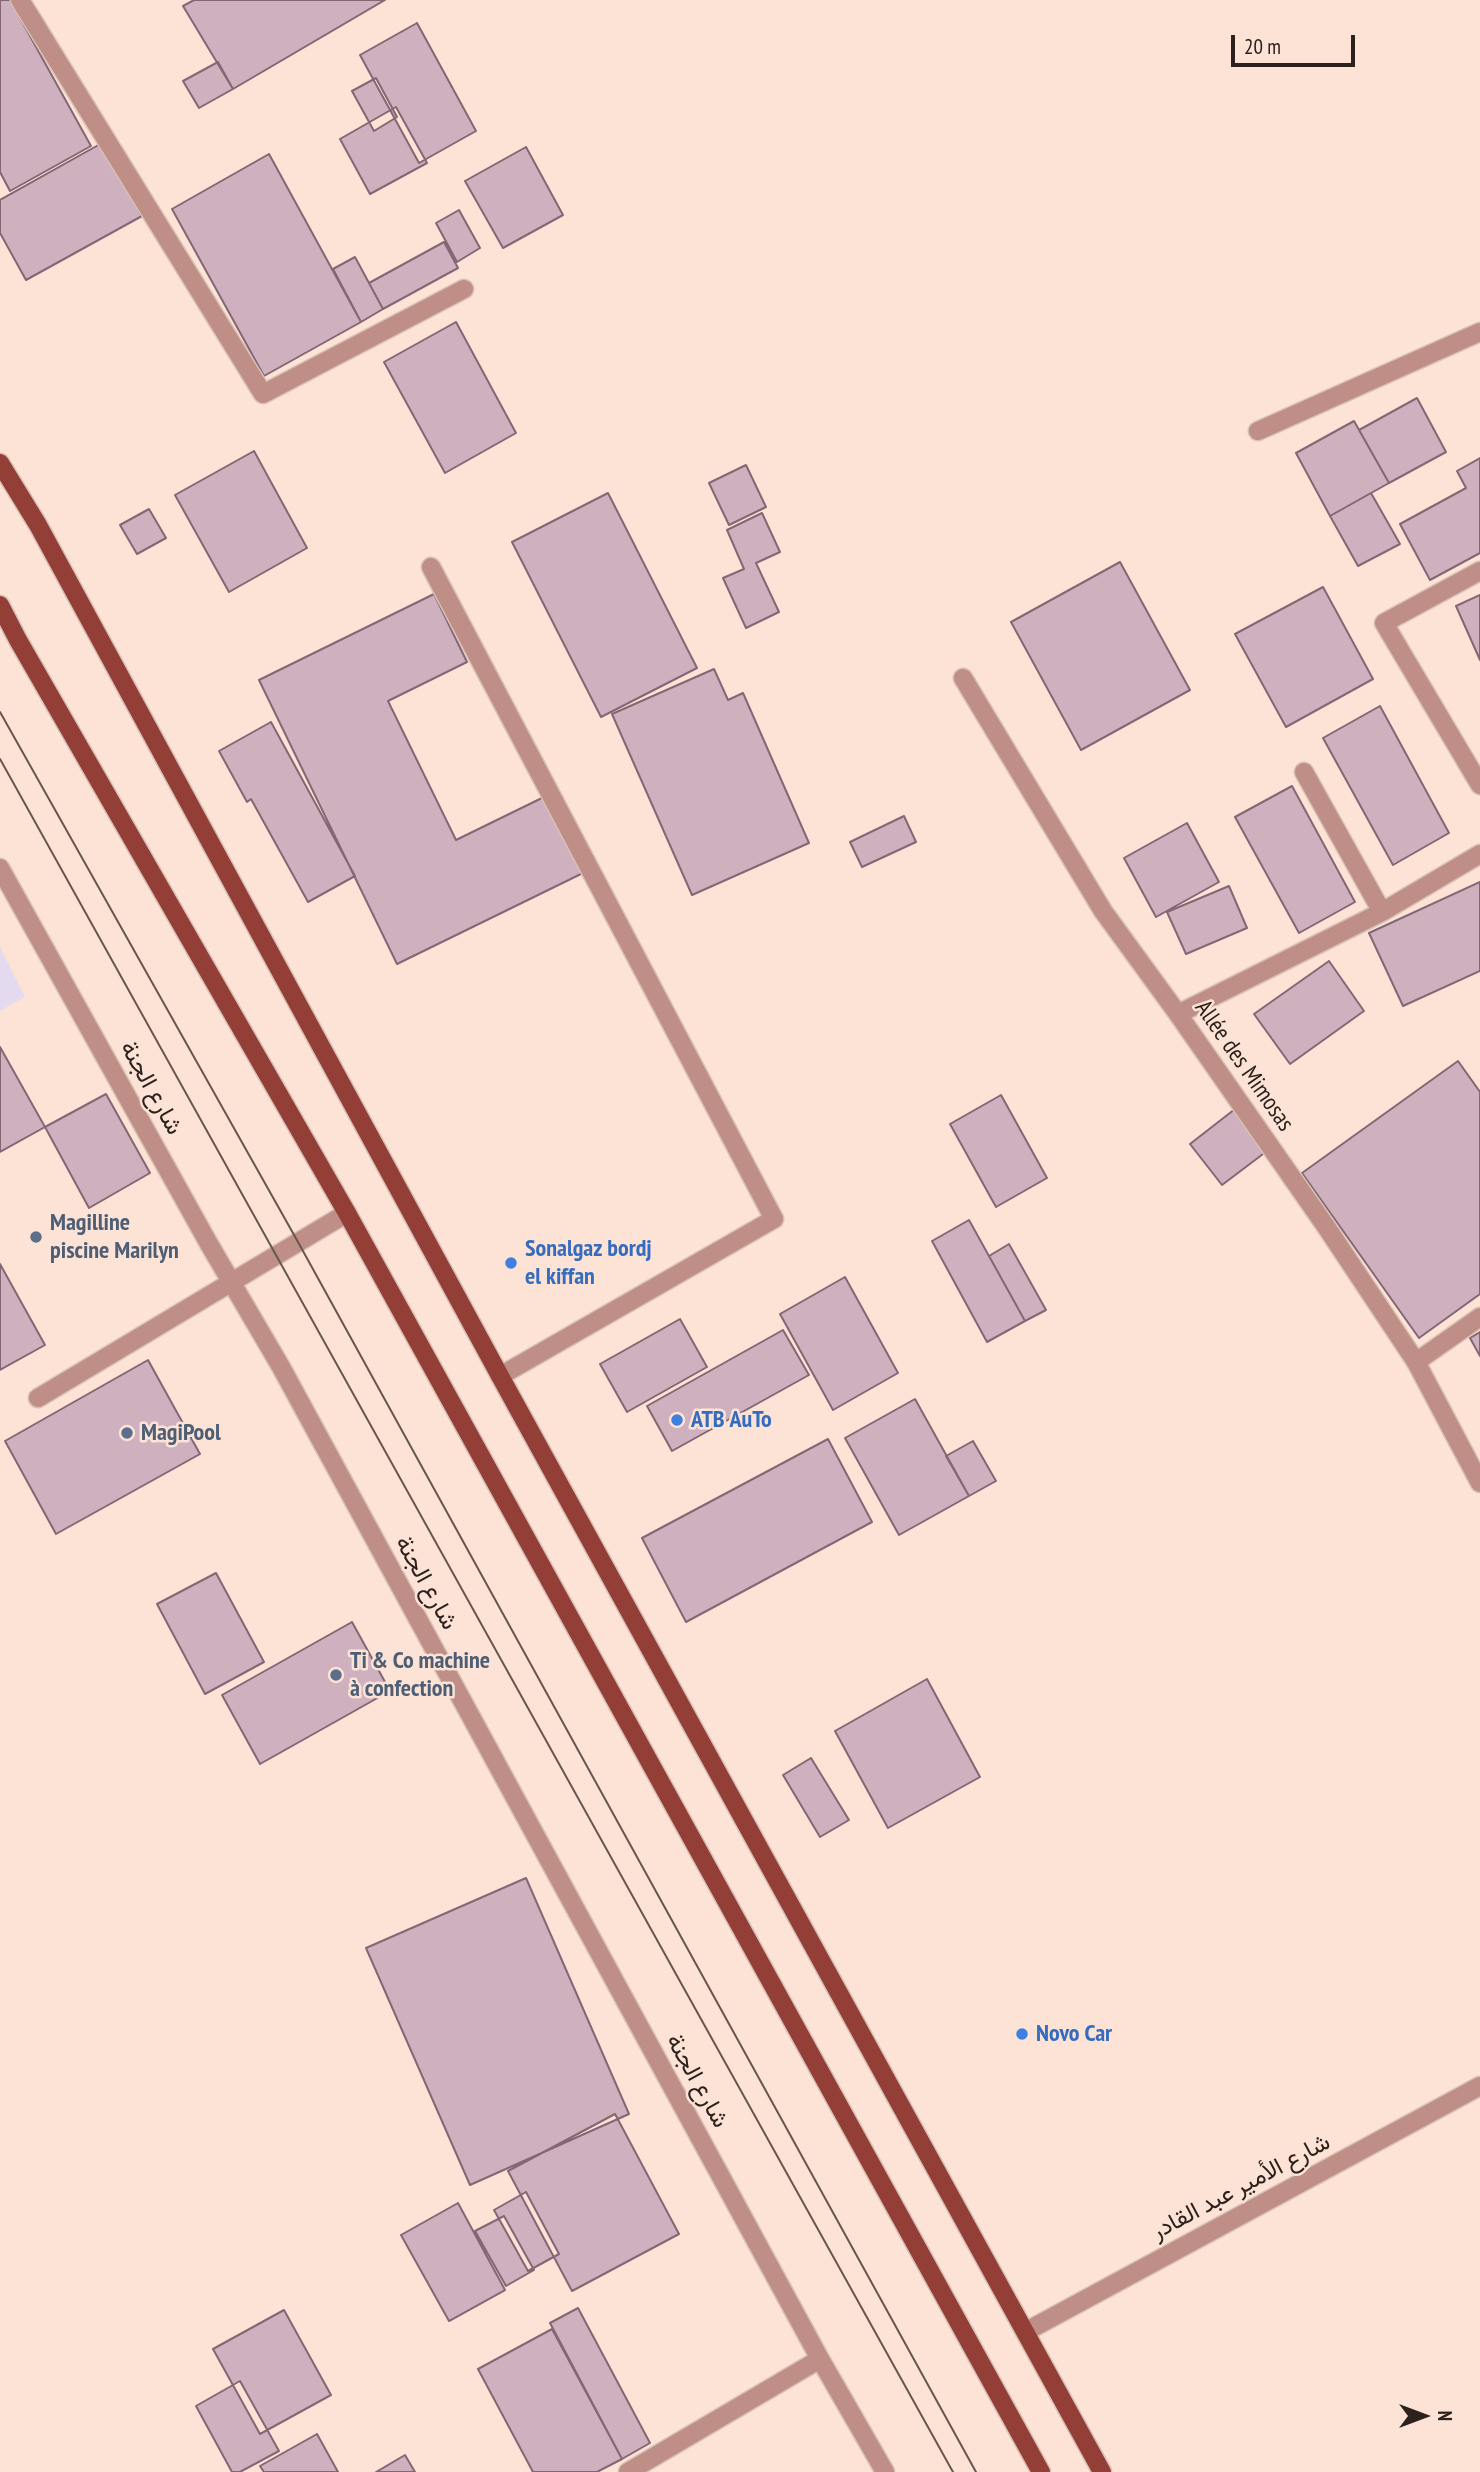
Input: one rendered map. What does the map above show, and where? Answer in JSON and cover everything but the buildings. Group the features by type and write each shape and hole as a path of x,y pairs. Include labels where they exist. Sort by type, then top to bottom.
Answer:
{"main road":[{"path":"0,463 38,525 500,1376 1102,2472"},
{"path":"0,605 347,1213 1041,2472"}],"street":[{"path":"20,0 263,394 464,289"},
{"path":"1258,431 1480,332"},
{"path":"431,567 774,1219 500,1376"},
{"path":"1480,570 1384,623 1480,785"},
{"name":"Allée des Mimosas","path":"962,678 1103,911 1327,1227 1416,1362 1480,1483"},
{"path":"1304,772 1382,912"},
{"path":"1178,1014 1382,912 1480,854"},
{"name":"شارع الجنة","path":"0,868 281,1367 820,2359 885,2472"},
{"path":"38,1398 347,1213"},
{"path":"1416,1362 1480,1317"},
{"name":"شارع الأمير عبد القادر","path":"1025,2332 1480,2086"},
{"path":"628,2472 820,2359"}],"shaded area":[{"path":"0,947 25,997 0,1011"}],"tram line":[{"path":"0,712 298,1242 976,2472"},
{"path":"0,759 953,2472"}],"place":[{"name":"Magilline piscine Marilyn","path":"36,1237"},
{"name":"Sonalgaz bordj el kiffan","path":"511,1263"},
{"name":"ATB AuTo","path":"677,1420"},
{"name":"MagiPool","path":"127,1433"},
{"name":"Ti & Co machine à confection","path":"336,1675"},
{"name":"Novo Car","path":"1022,2034"}]}
